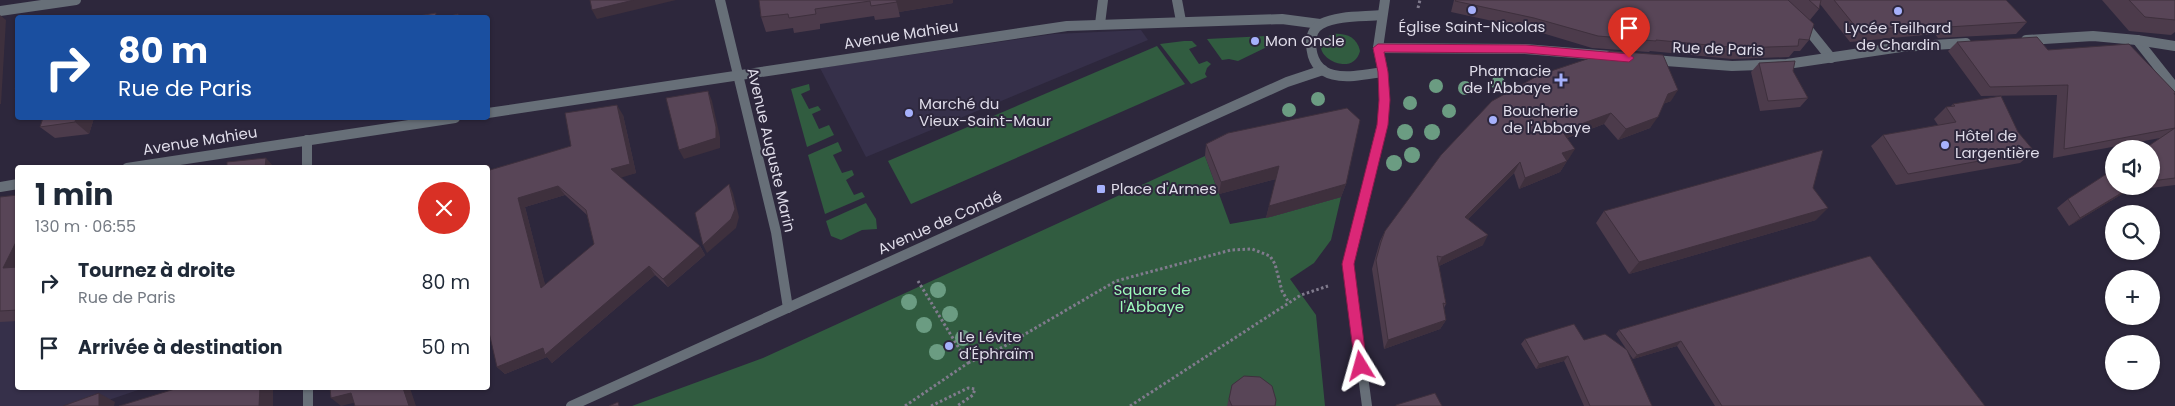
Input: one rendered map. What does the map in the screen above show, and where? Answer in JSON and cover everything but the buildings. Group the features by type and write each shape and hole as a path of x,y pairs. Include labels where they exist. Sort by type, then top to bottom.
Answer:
{"street":[{"path":"0,11 76,0"},
{"name":"Avenue Auguste Marin","path":"720,0 776,232 788,308"},
{"path":"1100,24 1103,0"},
{"path":"1177,0 1181,21"},
{"path":"1367,406 1348,264 1382,125 1385,100 1383,72 1378,48 1386,0"},
{"path":"1792,13 1807,27 1831,58"},
{"name":"Avenue Mahieu","path":"490,113 1067,26 1282,19 1320,24 1382,15"},
{"path":"1320,24 1313,32 1310,44 1314,56 1323,70 1336,76 1350,77 1383,72"},
{"path":"2016,41 2093,36 2175,46"},
{"path":"2137,40 2175,88"},
{"name":"Rue de Paris","path":"1642,59 1732,66 1787,64 1901,47 1978,43"},
{"path":"1378,48 1537,50 1623,57"},
{"name":"Avenue de Condé","path":"570,406 1287,82 1323,70"},
{"name":"Avenue Mahieu","path":"146,165 442,120"},
{"path":"307,140 307,165"},
{"path":"0,187 15,184"},
{"path":"308,390 308,406"}],"path":[{"path":"1418,8 1420,0"},
{"path":"905,406 968,363 1003,347 1116,281 1231,250 1252,249 1270,256 1275,264 1282,290 1289,303"},
{"path":"918,281 968,363"},
{"path":"1130,406 1301,295 1328,285"},
{"path":"931,406 968,388 975,390 973,395 957,406"},
{"path":"1138,401 1141,406"}],"shaded area":[{"name":"Marché du Vieux-Saint-Maur","path":"1141,30 1148,40 866,157 820,68 1054,34"},
{"path":"15,207 15,390 138,390 91,406 0,406 0,210"}],"green space":[{"path":"1333,34 1342,34 1354,39 1360,51 1355,60 1347,64 1338,63 1330,60 1324,54 1321,47 1323,40"},
{"path":"1266,36 1273,41 1271,45 1238,61 1222,60 1207,39"},
{"path":"1192,41 1197,46 1189,49 1199,64 1207,61 1211,64 1205,74 1207,77 1191,84 1160,44"},
{"path":"1157,46 1185,84 911,204 888,161"},
{"path":"809,84 810,90 801,94 809,109 818,106 821,110 812,114 819,129 829,125 834,135 807,147 791,89"},
{"path":"838,142 842,151 833,155 842,173 852,170 854,175 846,180 854,195 862,192 865,197 825,214 808,155"},
{"name":"Square de l'Abbaye","path":"1205,156 1230,224 1270,217 1341,197 1331,240 1314,263 1290,279 1316,315 1325,406 632,406 763,358"},
{"path":"866,203 876,219 877,229 862,230 841,240 831,236 826,221"}],"place":[{"name":"Église Saint-Nicolas","path":"1472,10"},
{"name":"Lycée Teilhard de Chardin","path":"1898,11"},
{"name":"Mon Oncle","path":"1255,41"},
{"name":"Pharmacie de l'Abbaye","path":"1561,80"},
{"name":"Marché du Vieux-Saint-Maur","path":"909,113"},
{"name":"Boucherie de l'Abbaye","path":"1493,120"},
{"name":"Hôtel de Largentière","path":"1945,145"},
{"name":"Place d'Armes","path":"1101,189"},
{"name":"Le Lévite d'Éphraïm","path":"949,346"}],"route":[{"path":"1361,366 1348,264 1382,125 1385,100 1383,72 1378,48 1526,49 1629,58"}]}
